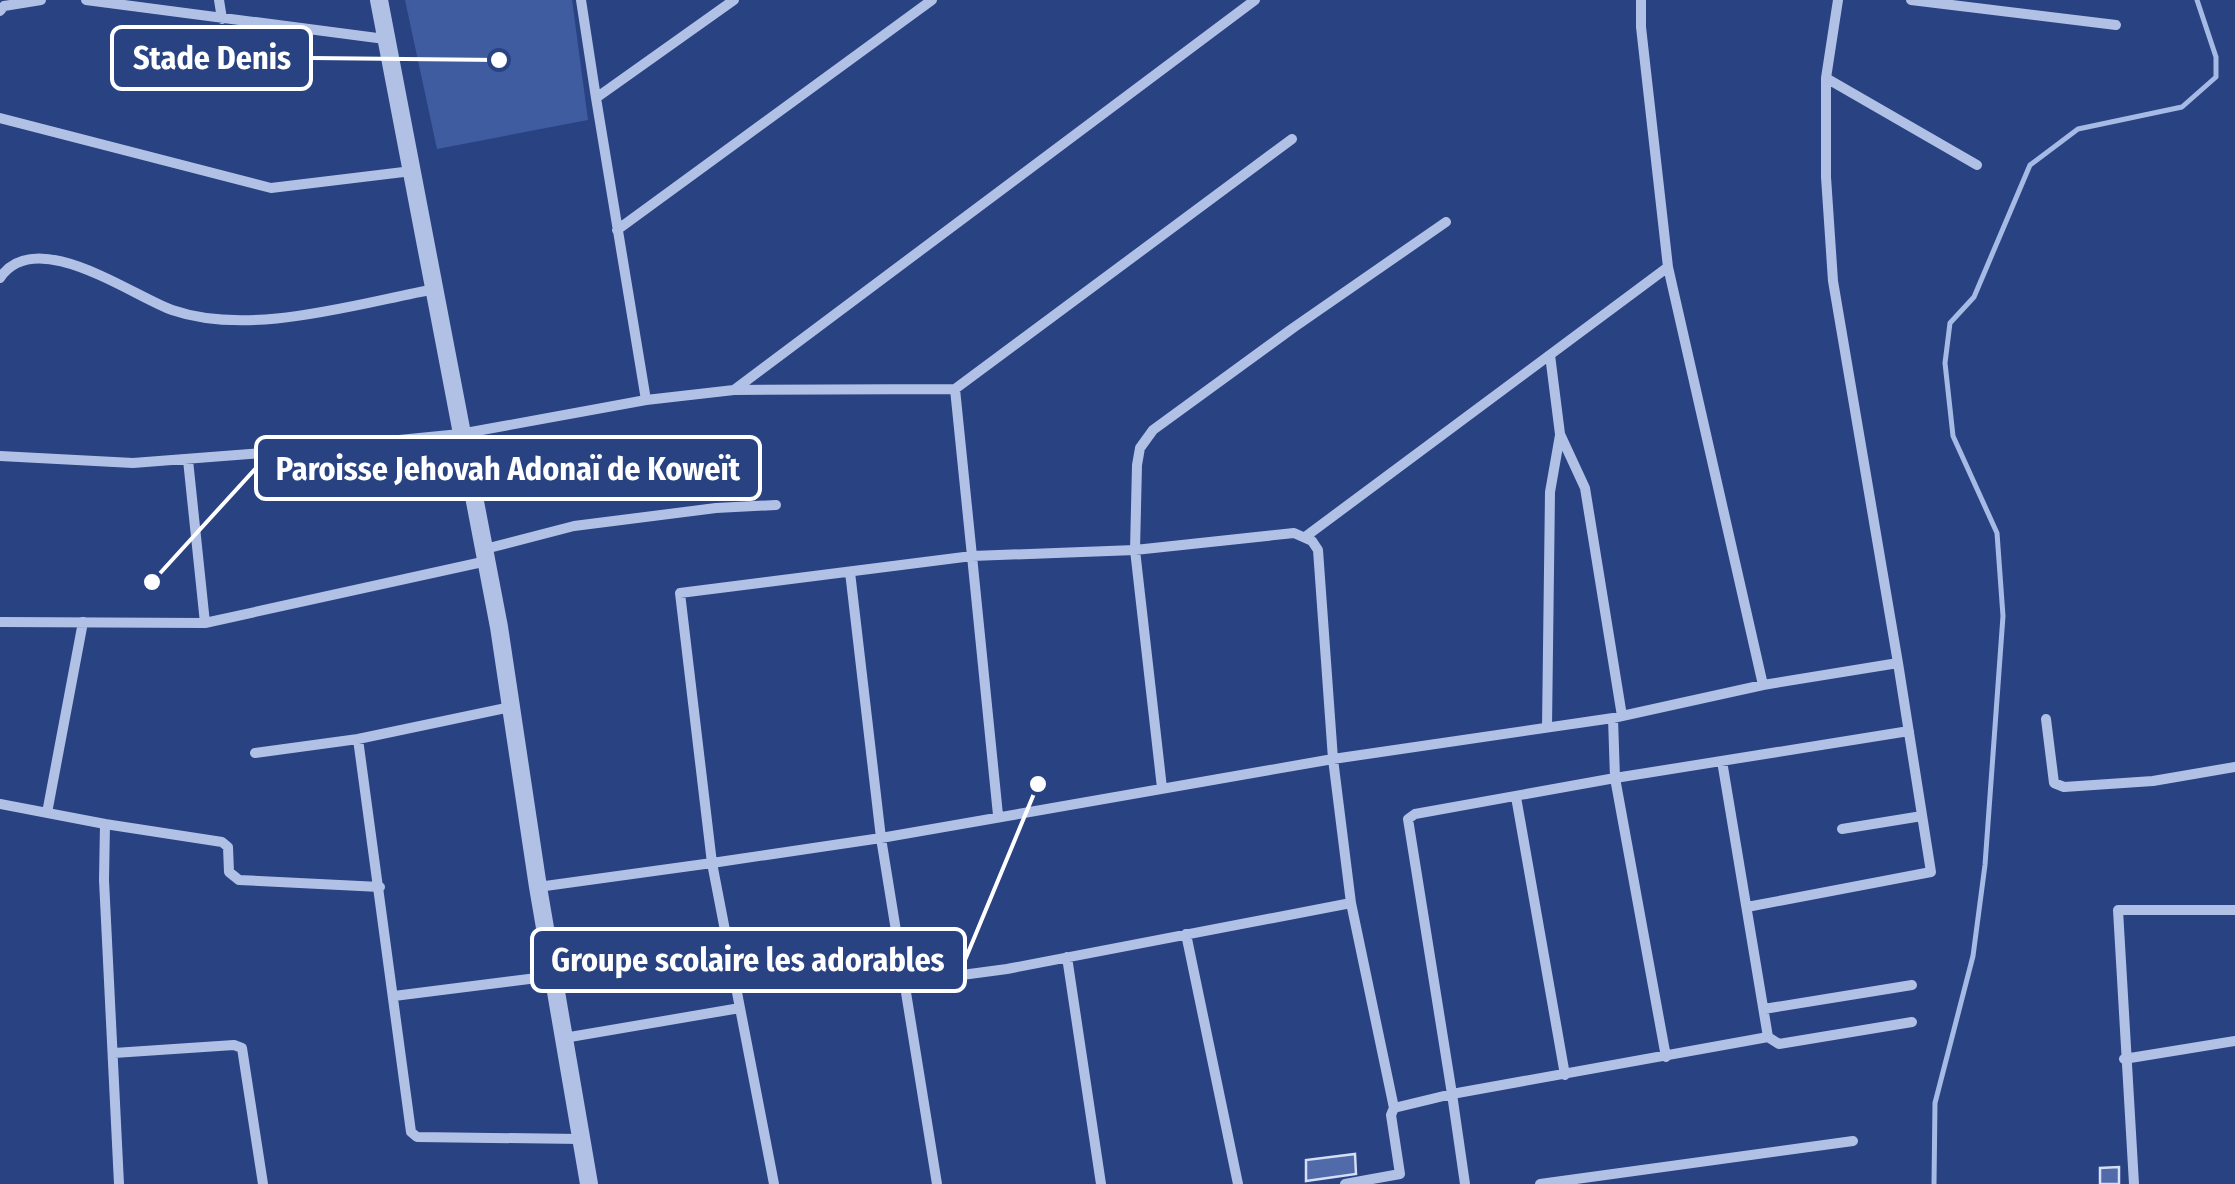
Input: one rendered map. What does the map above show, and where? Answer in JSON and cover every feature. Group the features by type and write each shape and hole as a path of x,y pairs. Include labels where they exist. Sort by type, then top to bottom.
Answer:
{"street":[{"path":"0,11 4,6 41,0"},
{"path":"86,0 385,39"},
{"path":"219,0 222,19"},
{"path":"379,0 486,555 588,1184"},
{"path":"581,0 646,400"},
{"path":"596,98 734,0"},
{"path":"618,230 932,0"},
{"path":"734,390 1254,0"},
{"path":"1642,0 1641,26 1668,267 1763,684"},
{"path":"1746,907 1930,872 1833,281 1826,177 1826,78 1838,0"},
{"path":"1911,0 2116,24"},
{"path":"1826,78 1977,165"},
{"path":"0,118 271,188 412,171"},
{"path":"0,456 133,463 188,460 460,434 646,400 734,390 955,389 1292,139"},
{"path":"1162,788 1135,550 1135,482 1140,448 1153,430 1446,222"},
{"path":"2,270 30,258 67,264 116,280 170,309 212,320 257,321 435,290"},
{"path":"1305,537 1668,267"},
{"path":"1548,727 1550,492 1560,434 1550,355"},
{"path":"955,389 998,815"},
{"path":"1560,434 1585,488 1618,717 1615,778 1666,1057"},
{"path":"188,460 205,623"},
{"path":"0,622 205,623 486,555 574,526 716,508 776,505"},
{"path":"774,1184 712,863 680,594 972,556 1135,550 1294,533 1305,537 1318,550 1333,759 1351,902 1394,1108 1391,1115 1401,1179 1346,1184"},
{"path":"850,572 880,838 937,1184"},
{"path":"47,813 82,622"},
{"path":"538,887 880,838 1333,759 1618,717 1763,684 1898,663"},
{"path":"255,753 358,739 511,707"},
{"path":"2046,719 2051,772 2054,782 2064,787 2154,781 2235,767"},
{"path":"1465,1184 1408,819 1416,814 1615,778 1909,732"},
{"path":"358,739 410,1132 417,1137 580,1139"},
{"path":"1722,761 1768,1036 1779,1044 1912,1022"},
{"path":"1516,797 1565,1075"},
{"path":"0,804 222,842 228,848 228,872 239,880 380,887"},
{"path":"1842,829 1922,816"},
{"path":"105,824 104,880 119,1184"},
{"path":"902,983 1068,957 1351,902"},
{"path":"2134,1184 2118,910 2235,910"},
{"path":"1186,934 1238,1184"},
{"path":"1068,957 1102,1184"},
{"path":"394,996 552,976"},
{"path":"1764,1008 1912,985"},
{"path":"563,1038 740,1008"},
{"path":"1394,1108 1768,1036"},
{"path":"2124,1059 2235,1041"},
{"path":"114,1052 234,1045 242,1048 263,1184"},
{"path":"1540,1184 1853,1141"}],"shaded area":[{"path":"405,0 572,0 588,120 437,149"}],"building":[{"path":"1355,1154 1356,1174 1306,1181 1306,1160"},
{"path":"2119,1167 2119,1184 2100,1184 2100,1168"}],"waterway":[{"path":"1934,1184 1935,1103 1973,956 1985,865 2003,616 1997,533 1953,436 1945,363 1950,323 1974,297 2030,165 2078,129 2182,107 2216,77 2216,57 2197,0"}],"place":[{"name":"Stade Denis","path":"499,60"},
{"name":"Paroisse Jehovah Adonaï de Koweït","path":"152,582"},
{"name":"Groupe scolaire les adorables","path":"1038,784"}]}
